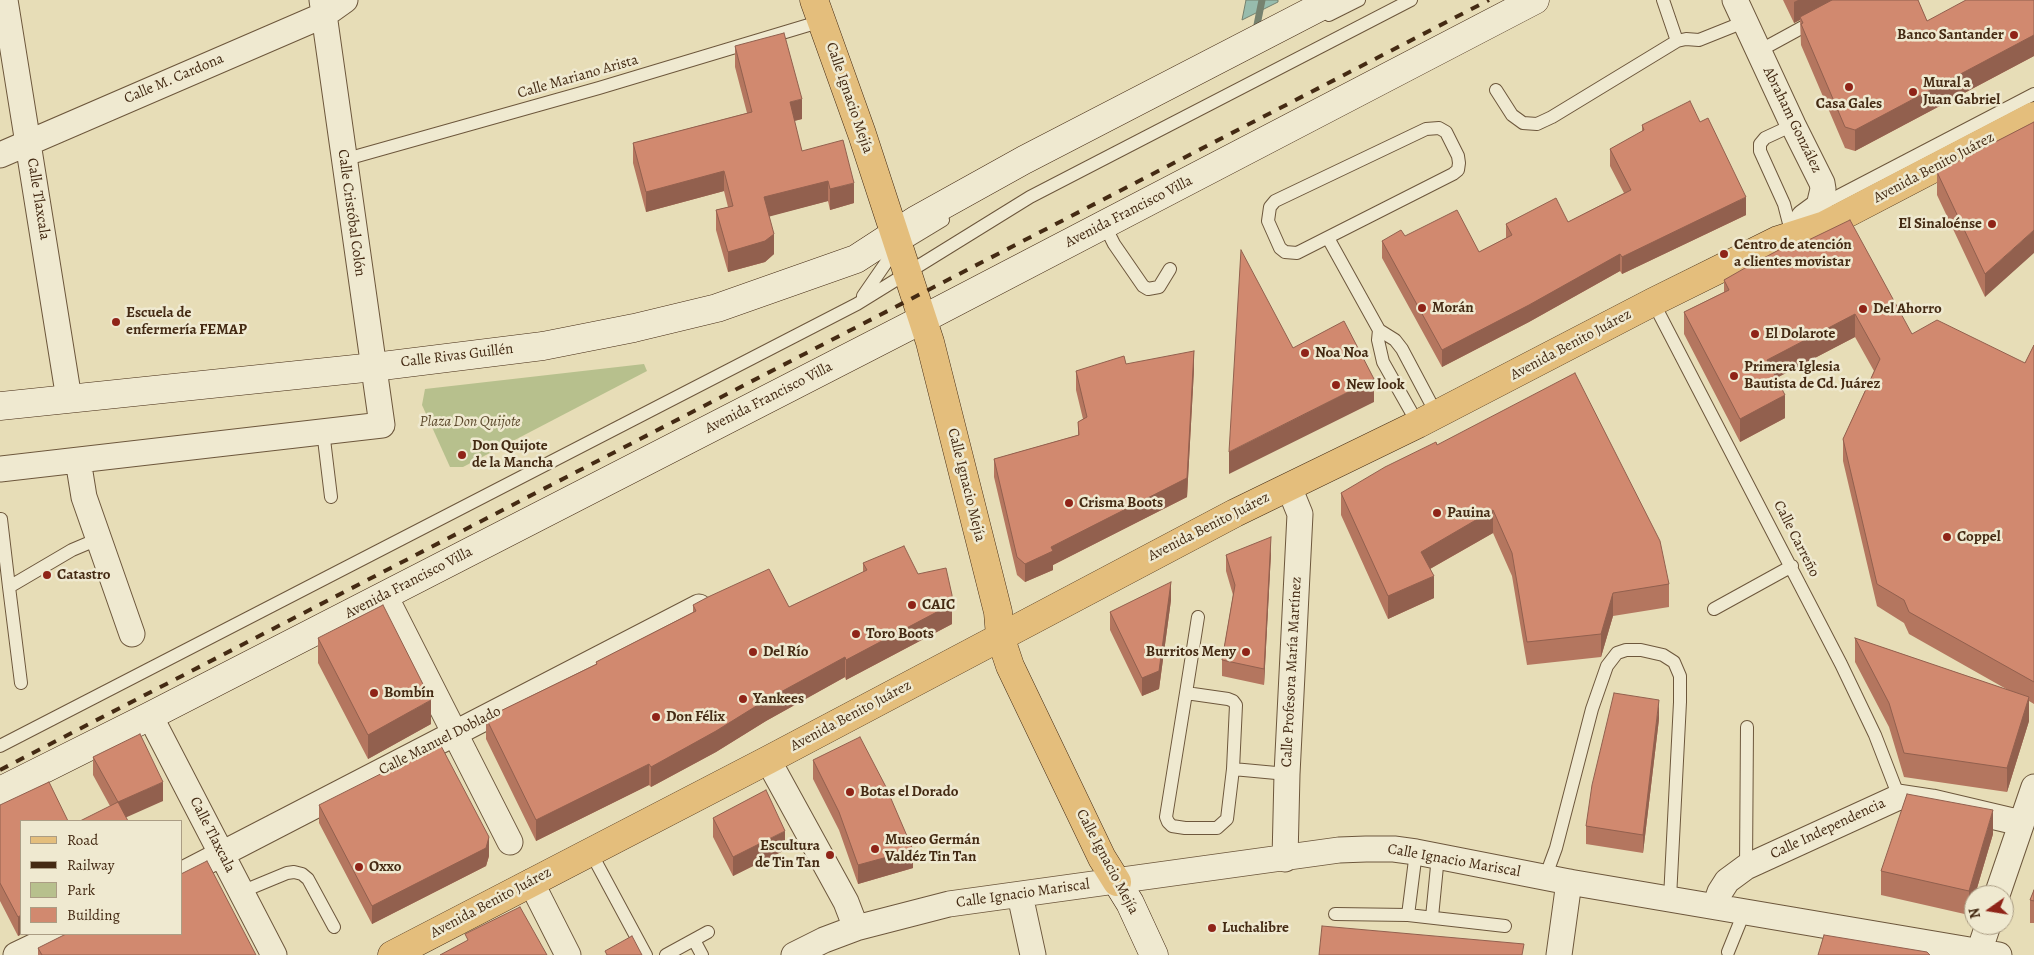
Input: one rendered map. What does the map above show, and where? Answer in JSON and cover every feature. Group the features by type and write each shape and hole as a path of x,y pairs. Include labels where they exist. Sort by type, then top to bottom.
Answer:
{"main road":[{"path":"897,239 1024,160 1333,0"},
{"name":"Avenida Francisco Villa","path":"0,791 385,596 923,319 1535,0"},
{"name":"Calle Ignacio Mejía","path":"818,11 862,134 923,319 998,612 1000,636 1019,684 1102,858 1130,903 1154,955"},
{"name":"Avenida Benito Juárez","path":"392,955 768,760 1235,513 1428,420 1653,302 1778,240 1825,226 2034,116"},
{"name":"Calle Rivas Guillén","path":"0,406 374,367 542,346 634,328 710,310 856,259 897,239"}],"street":[{"name":"Calle Tlaxcala","path":"6,0 69,399"},
{"name":"Calle M. Cardona","path":"0,155 323,7 345,0"},
{"name":"Calle Cristóbal Colón","path":"323,7 343,160 382,425 324,431"},
{"name":"Abraham González","path":"1740,11 1822,183 1823,189 1819,206"},
{"path":"1792,235 1804,217 1819,206"},
{"path":"0,469 324,431"},
{"path":"78,460 84,496 132,634"},
{"name":"Calle Profesora María Martínez","path":"1285,859 1287,774 1300,514 1290,487"},
{"path":"385,596 510,842"},
{"name":"Calle Manuel Doblado","path":"182,874 222,855 699,607"},
{"name":"Calle Tlaxcala","path":"150,716 274,955"},
{"path":"768,760 846,902 856,928"},
{"path":"2001,885 2034,787"},
{"name":"Calle Independencia","path":"1714,906 1727,881 1746,867 1899,797 1932,802 2021,823"},
{"name":"Calle Ignacio Mariscal","path":"794,955 824,940 856,928 949,904 1285,859 1339,850 1366,848 1394,849 1427,854 1545,878 1714,906 1990,940"},
{"path":"531,882 568,955"},
{"path":"1560,955 1569,882"},
{"path":"1020,895 1033,955"},
{"path":"16,955 58,935"}],"lane":[{"path":"857,304 892,254 897,239 956,213 1051,158 1359,0"},
{"path":"0,746 857,304 1030,197 1411,0"},
{"path":"1663,0 1677,41"},
{"name":"Calle Mariano Arista","path":"343,160 599,88 818,11"},
{"path":"1496,90 1512,115 1524,123 1537,124 1552,117 1677,41 1686,38 1698,40 1740,11"},
{"path":"1758,51 1828,14"},
{"path":"1819,206 2034,94"},
{"path":"1792,235 1784,204 1760,151 1760,144 1765,138 1793,125"},
{"path":"1439,128 1446,132 1458,156 1458,170 1328,238 1297,253 1285,252 1280,248 1268,221 1270,207 1275,202 1426,129 1439,128"},
{"path":"1104,224 1114,244 1143,286 1148,289 1159,287 1170,269"},
{"path":"1328,238 1379,330 1379,349 1384,362 1428,420"},
{"name":"Calle Carreño","path":"1653,302 1842,664 1871,726 1899,797"},
{"path":"1379,330 1396,340 1402,349 1428,420"},
{"path":"324,431 331,497"},
{"path":"1,519 21,683"},
{"path":"9,587 72,550 98,539"},
{"path":"1714,609 1792,566"},
{"path":"1186,693 1233,701 1236,705 1233,769 1227,819 1217,828 1172,826 1166,817 1198,617"},
{"path":"1545,878 1556,848 1592,709 1607,666 1617,653 1626,650 1641,650 1663,654 1674,662 1680,676 1670,898"},
{"path":"1746,867 1747,727"},
{"path":"1233,769 1287,774"},
{"path":"590,851 646,955"},
{"path":"1408,915 1427,854"},
{"path":"1427,854 1432,917"},
{"path":"241,892 287,873 302,874 308,879 334,927"},
{"path":"1728,952 1745,910"},
{"path":"1335,914 1408,915 1505,926"},
{"path":"666,955 682,952 694,940 708,932"},
{"path":"694,940 702,955"}],"green space":[{"name":"Plaza Don Quijote","path":"644,364 647,371 463,467 450,467 422,405 425,389"}],"shaded area":[{"path":"1246,0 1278,0 1278,2 1242,20"}],"building":[{"path":"1832,0 1918,0 1927,21 1966,0 2034,0 2034,35 1855,130 1845,127 1801,24 1803,23 1800,17"},
{"path":"784,33 802,99 790,102 802,151 843,140 854,183 830,189 828,181 764,197 774,234 765,241 728,252 716,210 733,206 724,171 646,192 633,143 752,112 735,46"},
{"path":"1690,101 1700,122 1708,118 1746,197 1622,257 1620,254 1529,305 1442,350 1382,241 1401,230 1405,236 1457,210 1479,252 1512,235 1506,224 1556,198 1568,222 1631,190 1610,149 1644,130 1642,125"},
{"name":"El Sinaloénse","path":"2034,122 2034,230 1985,274 1937,172"},
{"path":"1850,220 1912,334 1937,320 2025,363 2034,345 2034,682 1909,612 1904,600 1877,584 1843,439 1880,359 1855,314 1767,360 1785,395 1740,419 1684,312 1729,290 1724,280 1745,268 1790,244 1792,248"},
{"path":"1241,250 1293,348 1344,321 1374,379 1229,452"},
{"path":"1194,351 1187,478 1051,547 1053,551 1025,564 1017,557 994,459 1079,435 1078,422 1087,417 1076,371 1124,356 1126,364"},
{"path":"1575,373 1660,541 1669,584 1613,593 1601,634 1527,642 1512,553 1493,510 1421,552 1434,576 1388,596 1341,493 1385,467 1436,442 1437,445"},
{"path":"1271,537 1264,669 1222,660 1235,585 1226,555"},
{"path":"904,546 918,574 946,568 952,604 846,660 845,657 766,700 716,731 651,767 649,764 536,820 486,718 597,664 596,662 696,611 693,605 769,569 789,607 867,570 863,563"},
{"path":"1171,582 1159,671 1142,678 1110,612"},
{"name":"Bombín","path":"383,605 431,700 368,735 318,638"},
{"path":"1855,638 2029,697 2007,768 1904,753 1889,703"},
{"path":"1614,693 1659,700 1643,835 1586,826 1592,785"},
{"path":"140,734 163,782 118,802 93,757"},
{"path":"860,737 886,787 913,850 858,865 839,812 813,760"},
{"path":"440,744 489,837 486,848 372,906 319,805"},
{"path":"49,782 68,820 20,820 20,916 18,917 0,883 0,805"},
{"path":"766,790 785,831 733,857 713,818"},
{"path":"1907,794 1993,810 1971,885 1964,885 1964,890 1881,871"},
{"path":"118,802 127,820 82,820"},
{"path":"207,861 256,955 42,955 38,948 64,935 182,935 182,874"},
{"path":"2034,890 2034,901 2030,900"},
{"path":"520,907 547,955 440,955 468,940 465,934"},
{"path":"1322,926 1524,944 1522,955 1319,955"},
{"path":"1824,935 1927,952 1930,955 1818,955"},
{"path":"632,936 642,955 607,955 605,951"}],"waterway":[{"path":"1256,30 1262,0"}],"railway":[{"path":"0,770 1489,0"}],"place":[{"name":"Banco Santander","path":"2014,35"},
{"name":"Casa Gales","path":"1849,87"},
{"name":"Mural a Juan Gabriel","path":"1913,92"},
{"name":"El Sinaloénse","path":"1992,224"},
{"name":"Centro de atención a clientes movistar","path":"1724,254"},
{"name":"Morán","path":"1422,308"},
{"name":"Del Ahorro","path":"1863,309"},
{"name":"Escuela de enfermería FEMAP","path":"116,322"},
{"name":"El Dolarote","path":"1755,334"},
{"name":"Noa Noa","path":"1305,353"},
{"name":"Primera Iglesia Bautista de Cd. Juárez","path":"1734,376"},
{"name":"New look","path":"1336,385"},
{"name":"Don Quijote de la Mancha","path":"462,455"},
{"name":"Crisma Boots","path":"1069,503"},
{"name":"Pauina","path":"1437,513"},
{"name":"Coppel","path":"1947,537"},
{"name":"Catastro","path":"47,575"},
{"name":"CAIC","path":"912,605"},
{"name":"Toro Boots","path":"856,634"},
{"name":"Del Río","path":"753,652"},
{"name":"Burritos Meny","path":"1246,652"},
{"name":"Bombín","path":"374,693"},
{"name":"Yankees","path":"743,699"},
{"name":"Don Félix","path":"656,717"},
{"name":"Botas el Dorado","path":"850,792"},
{"name":"Museo Germán Valdéz Tin Tan","path":"875,849"},
{"name":"Escultura de Tin Tan","path":"830,855"},
{"name":"Oxxo","path":"359,867"},
{"name":"Luchalibre","path":"1212,928"}]}
